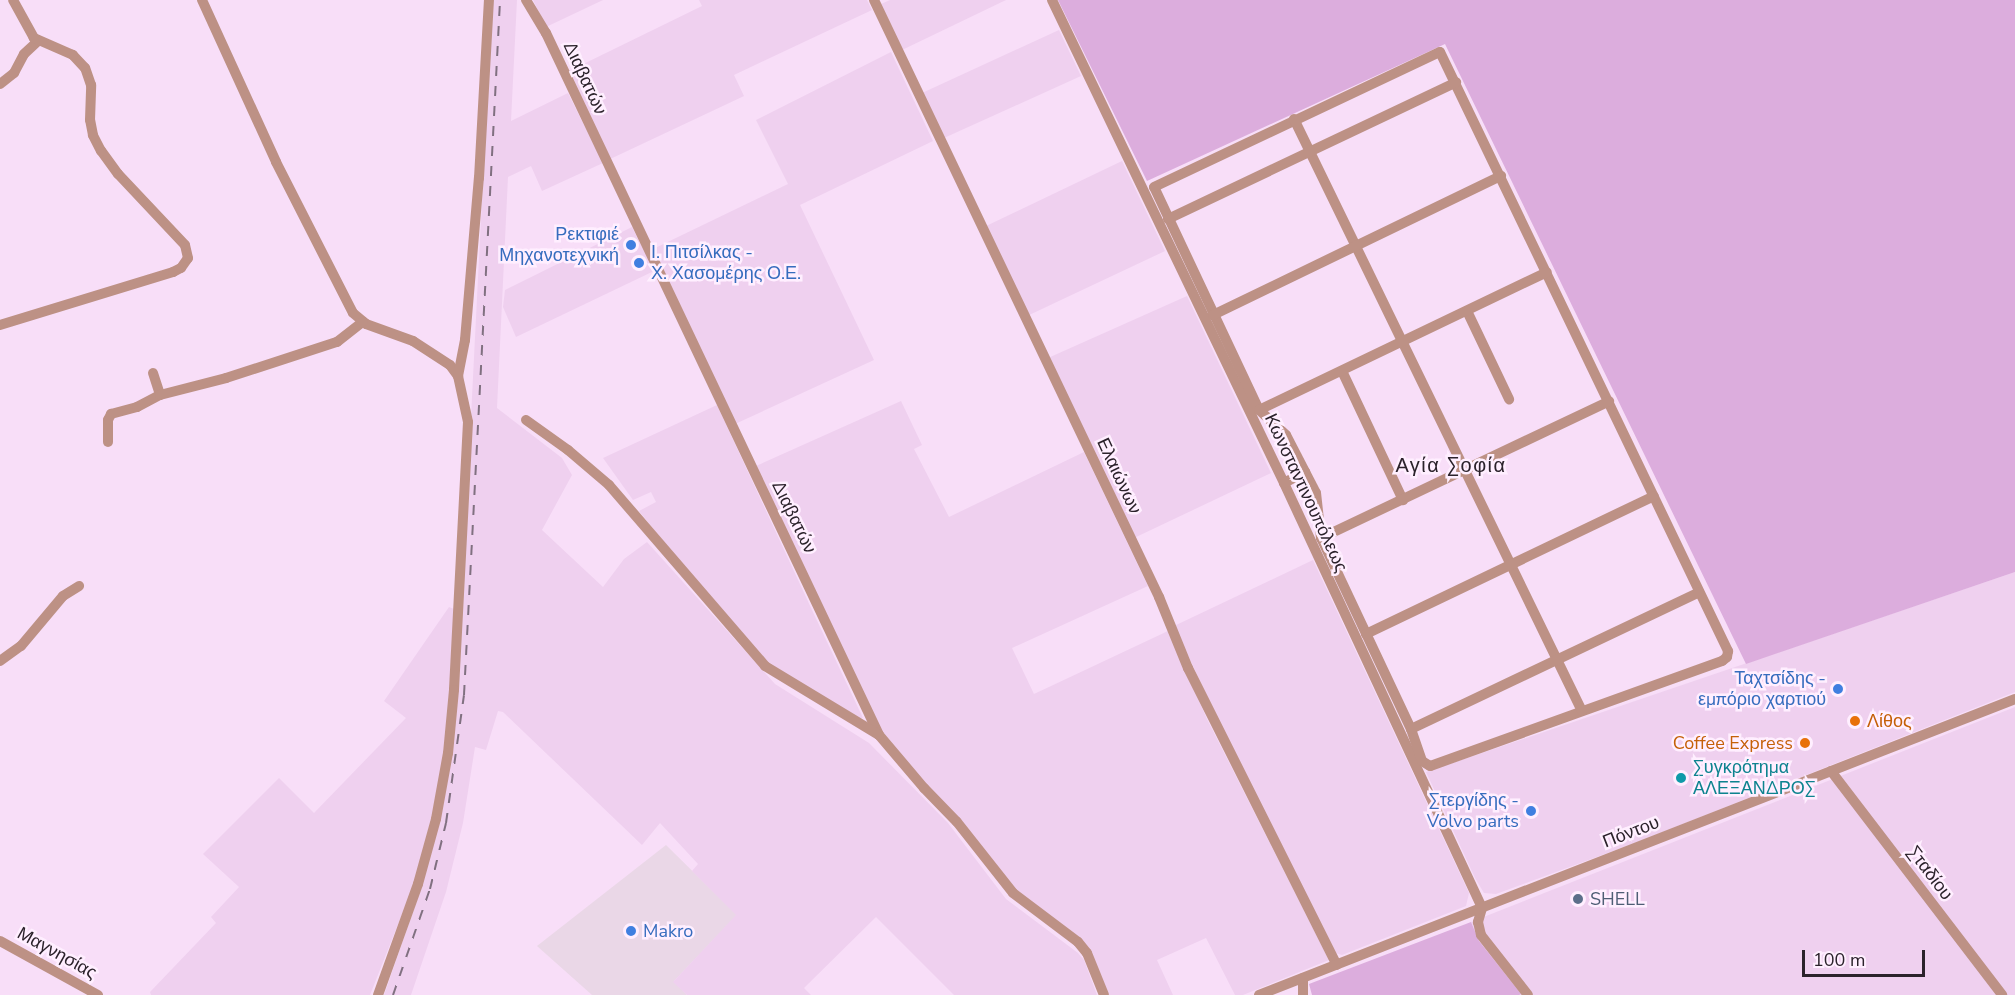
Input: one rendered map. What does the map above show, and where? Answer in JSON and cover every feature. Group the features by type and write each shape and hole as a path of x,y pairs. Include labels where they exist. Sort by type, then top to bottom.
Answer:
{"street":[{"path":"0,325 173,272 181,268 188,258 185,245 118,174 101,151 93,135 90,120 92,85 86,68 73,55 38,41 28,31 13,0"},
{"path":"202,0 276,162 353,313 363,322 432,352 450,365 458,376"},
{"path":"378,995 418,885 436,819 448,753 455,680 468,422 458,376 465,340 478,190 489,0"},
{"name":"Διαβατών","path":"526,0 546,33 879,735 918,782 957,822 1013,893 1083,948 1094,967 1104,995"},
{"name":"Ελαιώνων","path":"874,0 1154,586 1188,668 1336,965"},
{"name":"Κωνσταντινουπόλεως","path":"1052,0 1284,483 1482,908 1478,922 1480,935 1528,995"},
{"path":"0,84 14,73 24,54 38,41"},
{"path":"1436,53 1443,54 1456,82 1728,651 1727,657 1430,766 1422,761 1411,729 1321,538 1319,507 1305,472 1286,435 1259,410 1154,191 1155,185 1436,53"},
{"path":"1168,219 1456,82"},
{"path":"1294,119 1358,246 1582,711"},
{"path":"1213,315 1501,176"},
{"path":"1259,410 1547,272"},
{"path":"1467,311 1509,399"},
{"path":"108,442 109,416 160,395 226,378 337,342 363,322"},
{"path":"1342,370 1403,500"},
{"path":"153,373 160,395"},
{"path":"1321,538 1609,401"},
{"path":"526,420 609,485 765,666 879,735"},
{"path":"1284,483 1305,472"},
{"path":"1366,634 1654,496"},
{"path":"0,661 21,646 63,596 79,586"},
{"path":"1411,729 1699,592"},
{"name":"Πόντου","path":"1259,995 2015,699"},
{"name":"Σταδίου","path":"1831,771 2002,995"},
{"name":"Μαγνησίας","path":"0,940 98,995"},
{"path":"1303,978 1304,995"}],"shaded area":[{"path":"492,0 517,0 511,121 568,93 603,163 542,191 531,166 508,177 497,408 562,458 572,475 542,530 603,587 624,559 647,542 775,684 869,743 948,823 1006,899 1078,953 1084,960 1097,995 954,995 876,917 804,988 811,995 687,995 673,982 736,915 692,871 698,864 660,823 642,845 503,712 498,711 486,750 475,747 463,823 446,892 411,995 384,995 422,886 457,695"},
{"path":"533,0 603,0 546,27"},
{"path":"699,0 867,0 872,10 734,75 744,96 608,160 567,72 702,6"},
{"path":"890,0 1006,0 902,50 881,4"},
{"path":"1058,0 2015,0 2015,572 1746,664 1445,44 1147,181"},
{"path":"1059,30 1081,76 944,138 922,93"},
{"path":"891,52 933,141 800,205 874,360 735,424 651,250 788,184 756,120"},
{"path":"1122,161 1165,251 1027,316 984,227"},
{"path":"632,227 654,271 516,337 503,307 505,290"},
{"path":"1187,296 1271,473 1134,538 1048,358"},
{"path":"901,401 922,445 914,449 949,517 1084,452 1148,586 1012,648 1034,694 1168,631 1207,719 1329,960 1243,995 1235,995 1206,938 1157,960 1173,995 1107,995 1090,953 1026,902 884,737 756,466"},
{"path":"717,405 863,718 853,718 780,674 745,643 639,511 656,502 651,492 633,500 603,458"},
{"path":"1313,560 1469,893 1466,906 1342,955 1332,952 1257,802 1174,626"},
{"path":"2015,572 2015,692 1635,843 1496,894 1484,893 1475,878 1426,772"},
{"path":"449,607 454,609 447,730 437,796 414,884 370,995 151,995 150,992 216,923 211,917 239,887 203,854 279,778 314,813 406,718 384,701"},
{"path":"2015,707 2015,995 1519,995 1479,941 1471,922"},
{"path":"666,845 737,915 674,981 687,995 592,995 537,946"},
{"path":"1471,922 1479,941 1521,994 1312,995 1309,984"}],"railway":[{"path":"393,995 430,889 446,823 464,695 500,0"}],"place":[{"name":"Ρεκτιφιέ Μηχανοτεχνική","path":"631,245"},
{"name":"Ι. Πιτσίλκας - Χ. Χασομέρης Ο.Ε.","path":"639,263"},
{"name":"Ταχτσίδης - εμπόριο χαρτιού","path":"1838,689"},
{"name":"Λίθος","path":"1855,721"},
{"name":"Coffee Express","path":"1805,743"},
{"name":"Συγκρότημα ΑΛΕΞΑΝΔΡΟΣ","path":"1681,778"},
{"name":"Στεργίδης - Volvo parts","path":"1531,811"},
{"name":"SHELL","path":"1578,899"},
{"name":"Makro","path":"631,931"}],"district":[{"name":"Αγία Σοφία","path":"1451,465"}]}
